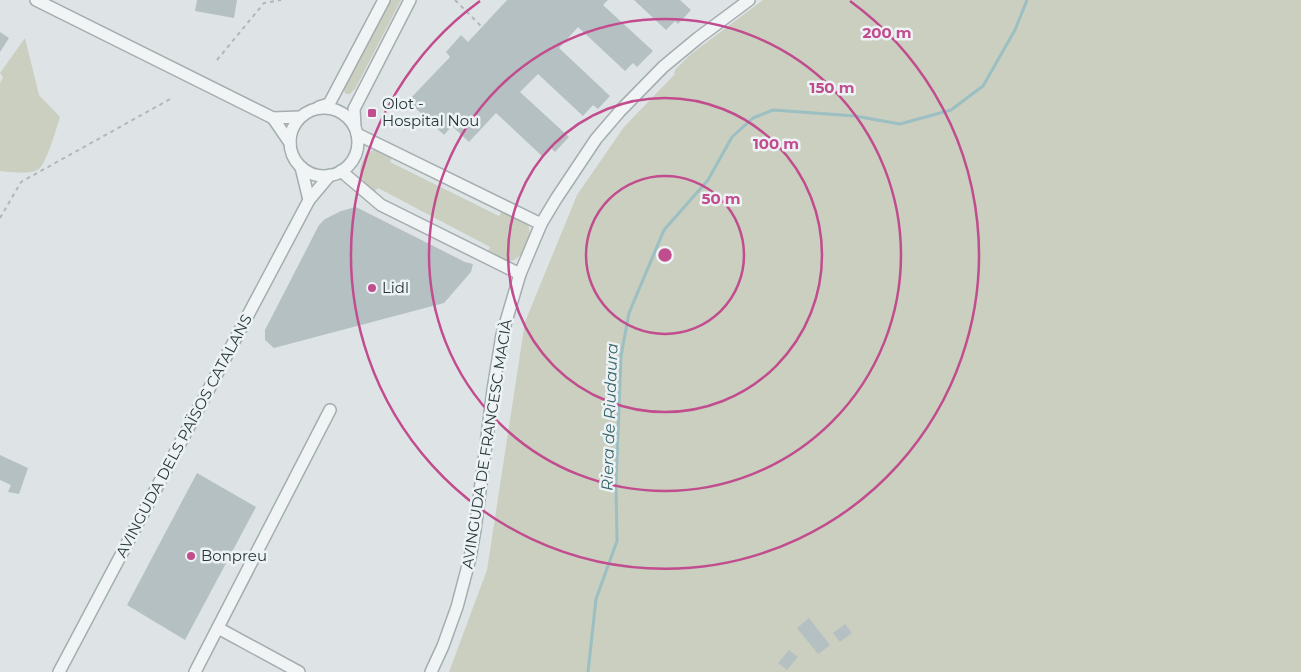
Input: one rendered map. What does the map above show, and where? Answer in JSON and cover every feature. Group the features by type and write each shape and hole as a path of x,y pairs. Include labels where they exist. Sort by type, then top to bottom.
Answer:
{"street":[{"path":"36,0 273,118 300,117"},
{"path":"384,0 328,104 300,117 292,129 291,152 301,167 310,173 320,176 335,173 348,166 354,158 357,149 354,110 410,0"},
{"name":"AVINGUDA DE FRANCESC MACIÀ","path":"431,672 457,607 476,530 493,390 502,335 520,274 541,224 596,140 620,111 663,67 749,0"},
{"path":"315,109 334,109 343,113 350,119 356,131 541,224"},
{"path":"273,118 290,143"},
{"path":"301,167 309,200"},
{"path":"335,173 381,206 520,274"},
{"name":"AVINGUDA DELS PAÏSOS CATALANS","path":"59,672 309,200 335,173"},
{"path":"195,672 330,410"},
{"path":"218,628 299,672"}],"path":[{"path":"217,60 264,3 281,0"},
{"path":"455,0 482,27"},
{"path":"0,218 21,182 172,98"}],"green space":[{"path":"388,0 401,0 355,89 350,94 346,94 342,88"},
{"path":"763,0 1301,0 1301,672 449,672 487,570 525,322 577,195 624,127 674,75 675,70 691,54"},
{"path":"25,38 39,95 60,117 48,153 39,169 25,173 0,171 0,83 3,77 0,73"},
{"path":"374,150 393,156 390,162 499,216 502,211 522,220 527,224 530,234 523,252 514,260 501,260 487,253 490,247 378,188 373,193 364,182 360,170 365,157"}],"building":[{"path":"197,0 237,0 234,18 195,11"},
{"path":"507,0 608,0 603,5 653,51 637,67 633,63 625,71 578,27 559,48 610,96 598,109 593,105 583,116 538,74 520,92 569,137 555,152 551,148 542,156 496,113 469,142 452,126 444,135 408,101 450,57 446,52 461,35 468,42"},
{"path":"634,0 680,0 691,10 678,24 675,21 666,30"},
{"path":"0,32 9,38 0,52"},
{"name":"Lidl","path":"356,207 465,262 473,264 471,272 444,303 274,348 265,340 265,330 319,225 325,219 341,211"},
{"path":"0,455 28,468 19,494 8,492 11,485 0,480"},
{"name":"Bonpreu","path":"197,473 256,507 185,640 127,605"},
{"path":"809,618 830,645 818,654 797,628"},
{"path":"845,624 852,633 840,642 833,633"},
{"path":"789,650 798,657 787,670 778,663"}],"waterway":[{"name":"Riera de Riudaura","path":"588,672 596,599 617,541 616,484 621,356 629,313 664,230 708,180 732,137 753,118 773,110 855,116 900,124 951,110 983,86 1015,30 1027,0"}],"place":[{"name":"Olot - Hospital Nou","path":"372,113"},
{"name":"Lidl","path":"372,288"},
{"name":"Bonpreu","path":"191,556"}]}
